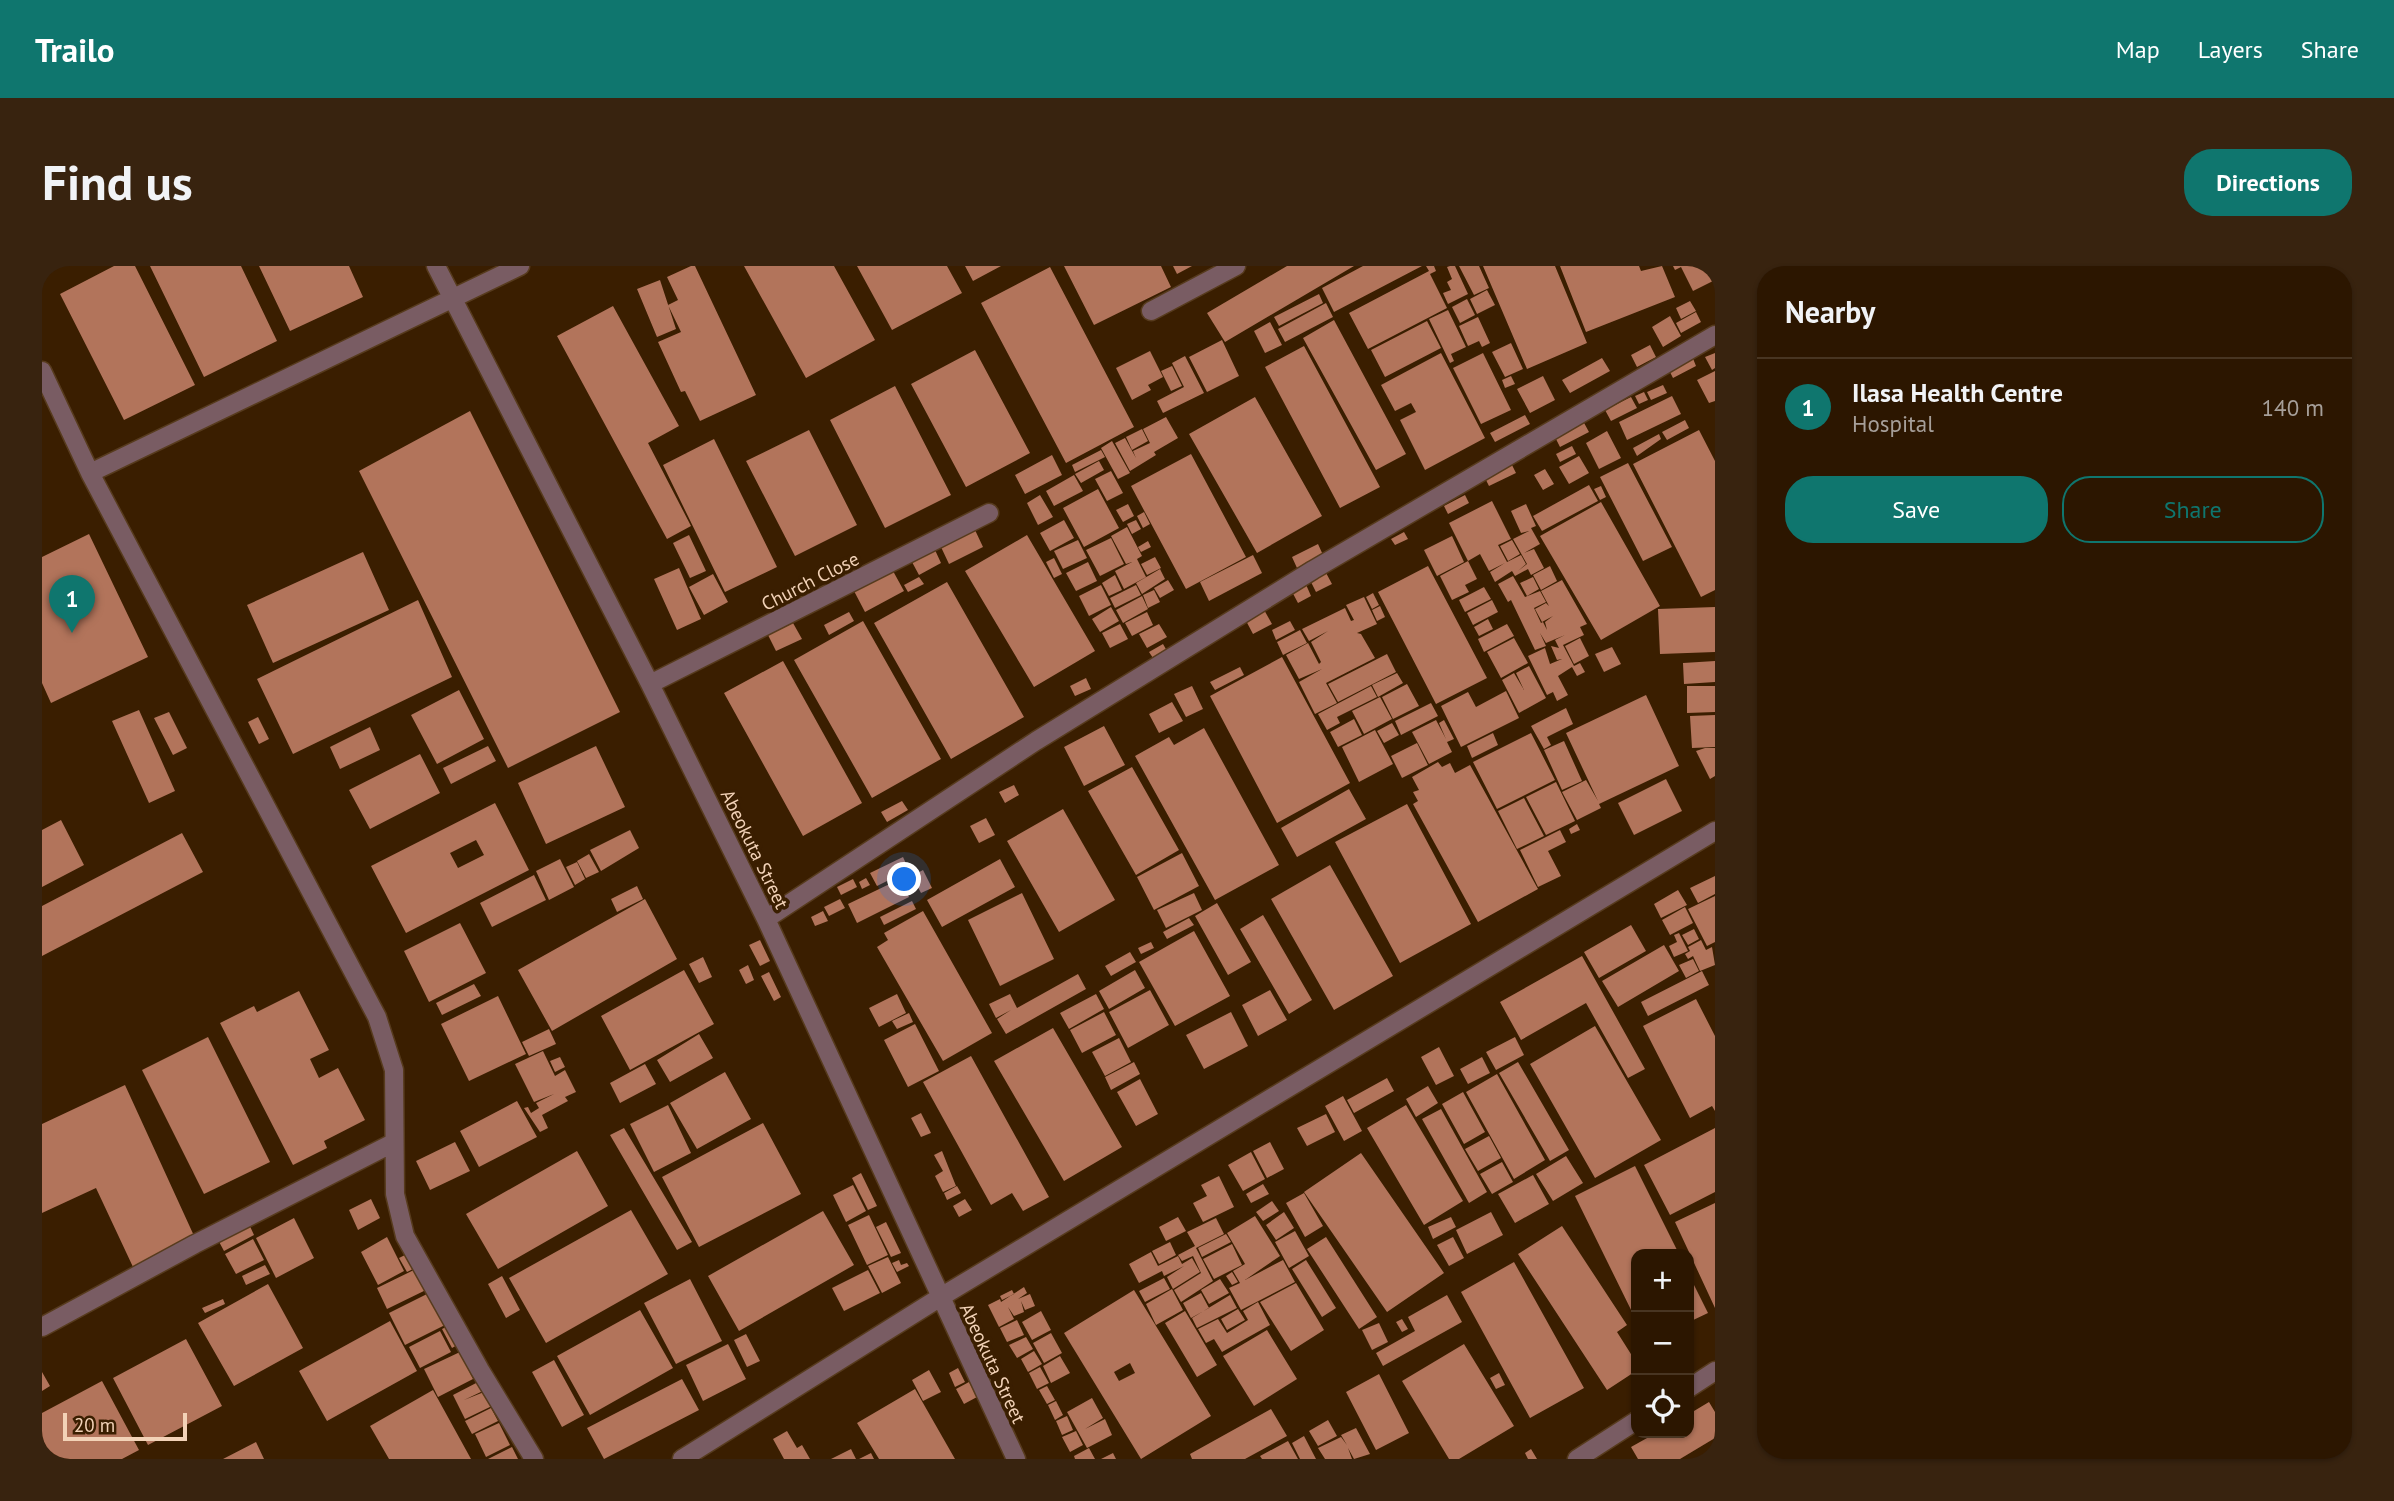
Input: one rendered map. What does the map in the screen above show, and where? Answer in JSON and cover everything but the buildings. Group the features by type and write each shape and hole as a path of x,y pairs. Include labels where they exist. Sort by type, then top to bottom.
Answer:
{"street":[{"name":"Abeokuta Street","path":"436,266 650,684 766,919 939,1298 1016,1459"},
{"path":"90,473 520,266"},
{"path":"1151,311 1236,266"},
{"path":"766,919 1047,733 1325,564 1715,335"},
{"path":"42,371 90,473 377,1017 394,1070 395,1194 405,1236 480,1370 534,1459"},
{"name":"Church Close","path":"650,684 989,513"},
{"path":"682,1459 939,1298 1715,831"},
{"path":"42,1327 195,1244 393,1143"},
{"path":"1694,1385 1715,1371"},
{"path":"1577,1459 1631,1424"}],"place":[{"name":"Ilasa Health Centre","path":"72,633"}]}
